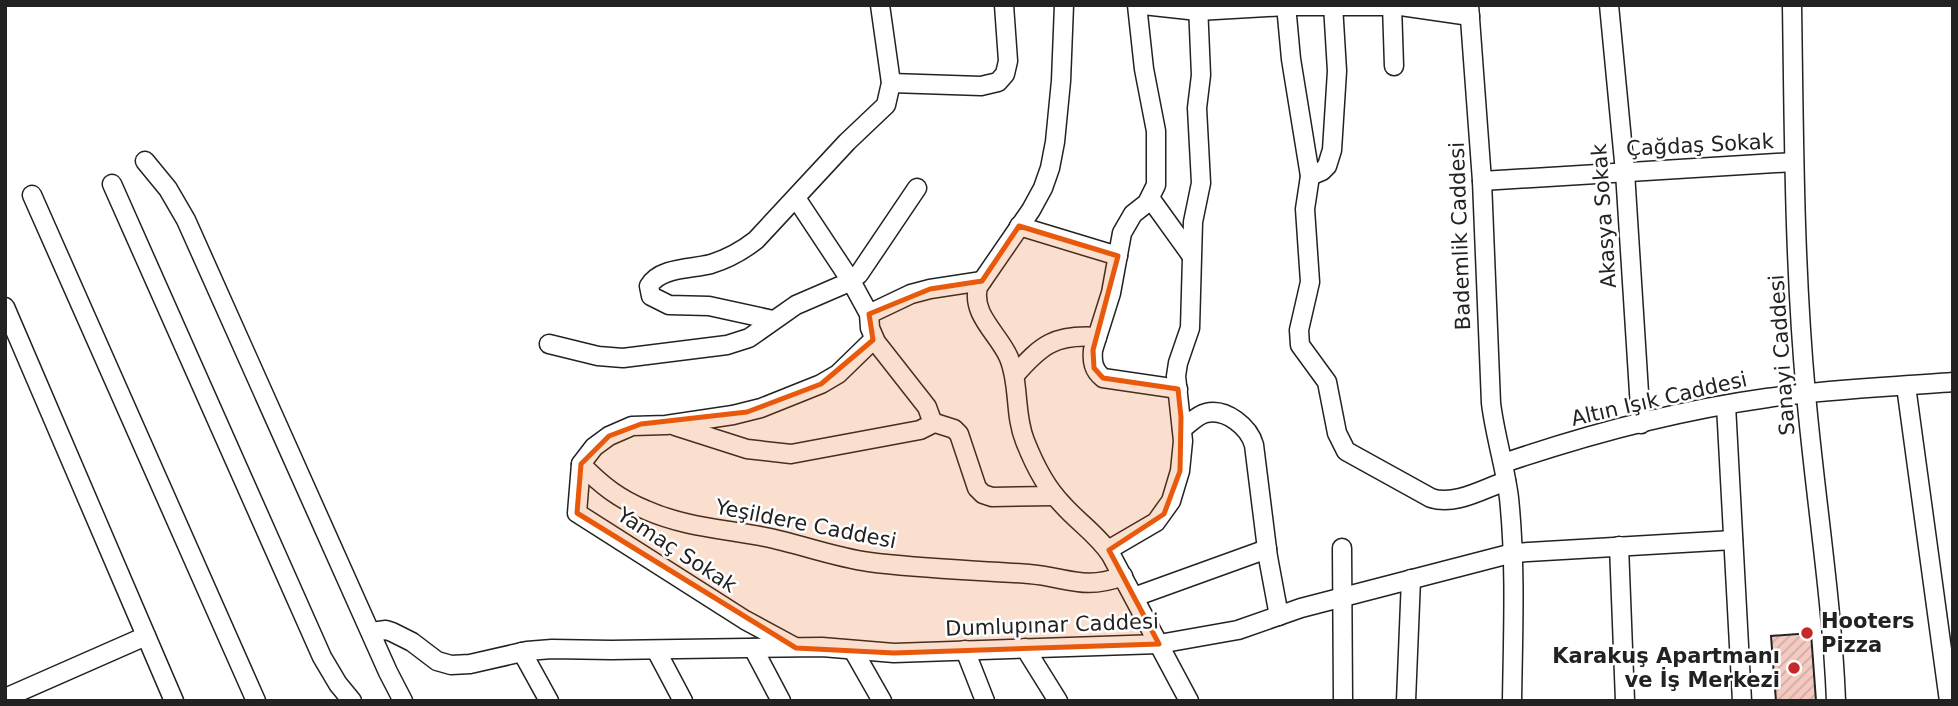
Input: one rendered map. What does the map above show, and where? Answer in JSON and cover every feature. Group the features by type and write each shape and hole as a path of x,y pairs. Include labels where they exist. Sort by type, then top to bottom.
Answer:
{"street":[{"path":"773,320 725,308 662,303 651,296 649,286 664,274 709,264 745,248 756,240 847,142 880,112 888,99 891,83 880,5"},
{"path":"891,83 982,86 998,82 1005,74 1008,61 1004,5"},
{"path":"1064,5 1061,81 1053,157 1043,188 1003,254 982,281 977,293 978,309 1008,354 1015,375 1016,406 1021,429 1033,458 1055,496 1108,550 1189,701"},
{"path":"1178,389 1102,378 1094,368 1092,359 1127,223 1150,198 1156,185 1157,152 1140,5 1198,8 1392,5 1470,11"},
{"path":"1310,176 1327,166 1332,150 1336,71 1334,5"},
{"path":"1392,5 1394,66"},
{"name":"Akasya Sokak","path":"1609,5 1625,172 1641,425"},
{"name":"Sanayi Caddesi","path":"1791,5 1796,241 1806,393 1836,701"},
{"name":"Altın Işık Caddesi","path":"1286,6 1291,59 1310,176 1305,209 1310,282 1299,338 1303,350 1327,382 1337,433 1346,450 1419,492 1442,502 1453,500 1543,450 1726,405 1806,393 1953,382"},
{"path":"1108,550 1143,531 1164,514 1179,479 1182,429 1176,376 1191,328 1193,222 1201,183 1196,108 1201,75 1198,8"},
{"name":"Bademlik Caddesi","path":"1470,11 1482,181 1490,393 1494,427 1505,472 1513,553 1513,701"},
{"path":"145,161 168,189 186,220 403,701"},
{"name":"Çağdaş Sokak","path":"1482,181 1794,162"},
{"path":"112,184 322,657 352,701"},
{"path":"549,344 598,356 643,357 739,342 755,334 796,304 851,281 866,266 917,188"},
{"path":"32,195 256,701"},
{"path":"796,198 851,281 869,314 874,339 926,404 932,422"},
{"path":"1150,198 1192,254"},
{"path":"1019,226 1118,256"},
{"path":"869,314 911,294 982,281"},
{"path":"5,307 174,701"},
{"path":"1015,375 1035,352 1056,340 1076,336 1097,337"},
{"path":"582,464 594,447 621,430 641,424 666,425 747,412 795,395 838,374 874,339"},
{"path":"1906,386 1951,701"},
{"path":"1726,405 1742,701"},
{"path":"1182,429 1200,415 1212,412 1221,414 1248,430 1254,445 1267,549 1279,616"},
{"path":"932,422 954,429 959,434 977,488 983,494 992,497 1055,496"},
{"path":"666,425 747,449 792,454 920,430 928,428 932,422"},
{"name":"Yeşildere Caddesi","path":"582,464 610,492 646,511 706,529 767,537 827,555 870,562 1039,575 1081,584 1108,582 1123,576"},
{"name":"Yamaç Sokak","path":"582,464 577,513 745,620 796,648"},
{"name":"Dumlupınar Caddesi","path":"371,632 392,632 444,664 470,664 522,652 552,649 796,648 894,653 1159,644 1238,631 1342,597 1513,553 1733,540"},
{"path":"1619,546 1625,701"},
{"path":"1342,548 1343,701"},
{"path":"1134,597 1267,549"},
{"path":"1406,701 1411,579"},
{"path":"5,698 146,636"},
{"path":"753,648 781,701"},
{"path":"1025,648 1058,701"},
{"path":"656,650 683,701"},
{"path":"853,650 882,701"},
{"path":"965,650 985,701"},
{"path":"522,652 550,701"}],"highlighted area":[{"path":"1019,226 1118,256 1093,350 1094,368 1103,378 1178,389 1181,417 1180,471 1164,514 1109,550 1159,644 894,653 796,648 577,513 581,464 609,436 641,424 747,412 821,384 873,340 869,314 930,289 982,281"}],"building":[{"name":"Karakuş Apartmanı ve İş Merkezi","path":"1811,633 1816,701 1776,701 1771,636"}],"place":[{"name":"Hooters Pizza","path":"1807,633"},
{"name":"Karakuş Apartmanı ve İş Merkezi","path":"1794,668"}]}
